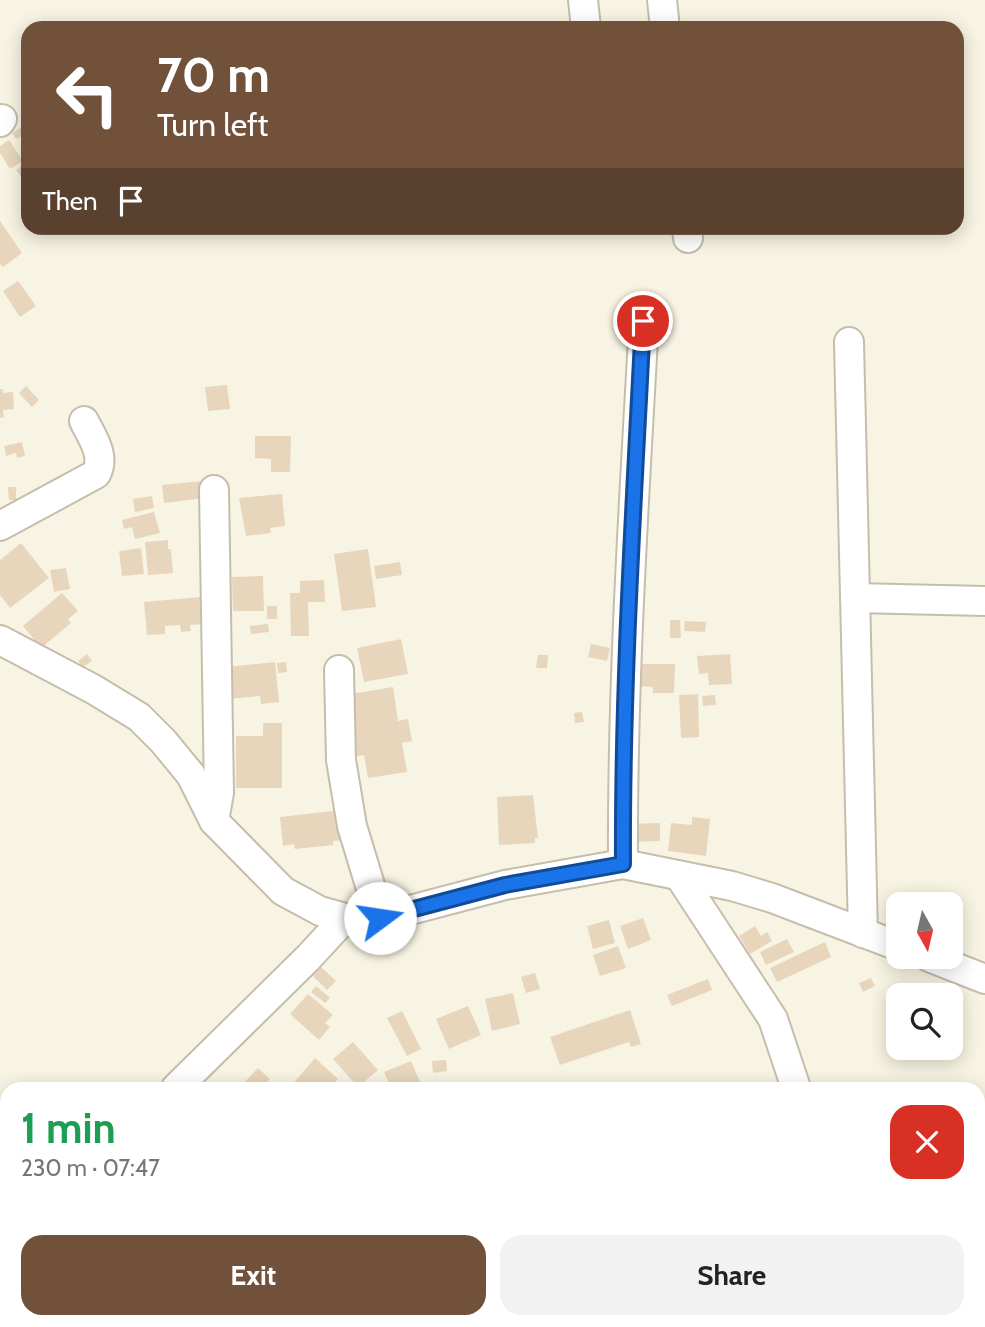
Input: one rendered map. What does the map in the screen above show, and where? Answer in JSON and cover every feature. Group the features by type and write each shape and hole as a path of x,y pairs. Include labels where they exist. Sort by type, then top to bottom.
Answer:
{"street":[{"path":"583,0 585,21"},
{"path":"662,0 664,21"},
{"path":"623,864 628,628 643,321"},
{"path":"849,342 863,933"},
{"path":"0,526 96,474 100,460 98,450 84,421"},
{"path":"214,490 219,793 214,821"},
{"path":"855,597 985,601"},
{"path":"0,640 93,688 139,718 163,741 191,775 214,821 283,891 320,911 345,918 380,918 505,885 623,864 732,886 772,898 886,942"},
{"path":"339,670 341,760 350,813 380,918"},
{"path":"680,877 773,1019 794,1082"},
{"path":"182,1082 345,918"},
{"path":"962,970 985,979"}],"building":[{"path":"21,128 21,136 16,139 12,133"},
{"path":"9,140 21,162 10,169 0,153 0,146"},
{"path":"0,221 22,253 3,267 0,264"},
{"path":"18,281 36,306 20,317 3,291"},
{"path":"227,385 230,409 208,411 205,387"},
{"path":"26,386 39,400 32,407 19,393"},
{"path":"0,389 3,389 3,393 13,392 14,409 3,410 4,417 0,418"},
{"path":"255,436 291,436 290,472 271,472 271,459 255,458"},
{"path":"22,442 25,456 17,458 16,453 6,456 4,446"},
{"path":"203,481 205,498 164,503 162,485"},
{"path":"8,487 16,487 16,500 9,500"},
{"path":"282,494 285,526 270,528 271,533 246,536 239,498"},
{"path":"152,496 154,508 135,512 133,499"},
{"path":"154,512 160,533 135,539 132,527 124,529 122,520"},
{"path":"168,540 173,573 148,575 145,542"},
{"path":"21,543 49,578 10,608 0,595 0,560"},
{"path":"141,548 144,574 122,576 119,551"},
{"path":"368,549 376,607 342,611 334,554"},
{"path":"400,562 402,575 376,579 374,566"},
{"path":"66,568 70,589 54,592 50,570"},
{"path":"263,576 264,611 233,611 232,577"},
{"path":"324,580 325,602 308,602 309,636 291,636 290,593 300,593 300,581"},
{"path":"62,593 78,611 68,619 71,623 41,648 23,626"},
{"path":"201,597 204,624 190,625 191,631 181,632 180,625 165,626 165,634 147,635 144,602"},
{"path":"267,606 277,606 277,619 267,619"},
{"path":"670,620 680,620 681,638 670,638"},
{"path":"685,621 706,622 705,632 684,631"},
{"path":"268,624 269,632 251,634 250,626"},
{"path":"401,639 408,674 364,682 357,648"},
{"path":"591,644 610,648 607,661 588,657"},
{"path":"87,654 92,661 83,667 78,661"},
{"path":"730,654 732,684 709,685 708,673 699,674 697,656"},
{"path":"538,655 548,655 547,668 536,668"},
{"path":"275,662 279,702 261,704 260,696 230,699 226,667"},
{"path":"286,662 287,672 278,673 277,663"},
{"path":"639,664 675,664 674,693 653,693 653,687 639,686"},
{"path":"393,687 398,721 408,719 412,741 402,743 407,772 368,778 364,755 352,757 346,721 355,719 351,694"},
{"path":"698,694 699,737 681,738 679,695"},
{"path":"715,695 716,705 703,706 702,696"},
{"path":"582,712 584,722 575,723 574,713"},
{"path":"263,723 282,723 282,788 236,788 236,736 263,736"},
{"path":"533,795 538,838 535,838 535,843 499,845 497,797"},
{"path":"341,810 345,840 333,841 333,845 295,849 294,844 283,846 280,817"},
{"path":"692,817 710,819 706,856 668,851 671,823 692,825"},
{"path":"660,823 660,841 627,842 626,824"},
{"path":"643,918 651,940 628,949 620,926"},
{"path":"609,920 615,943 593,949 587,926"},
{"path":"755,926 761,936 767,932 772,941 750,954 739,936"},
{"path":"787,939 794,952 766,965 760,952"},
{"path":"825,942 831,957 777,982 770,968"},
{"path":"618,946 626,968 600,976 593,955"},
{"path":"321,967 336,981 327,990 313,976"},
{"path":"535,973 540,989 526,993 521,977"},
{"path":"871,978 875,986 863,992 859,983"},
{"path":"708,979 712,990 672,1006 667,995"},
{"path":"316,986 330,998 325,1003 311,992"},
{"path":"513,993 520,1024 492,1031 485,999"},
{"path":"308,994 333,1015 325,1023 330,1027 319,1040 290,1014"},
{"path":"468,1006 481,1035 449,1049 436,1019"},
{"path":"630,1010 641,1044 631,1047 629,1042 560,1065 550,1037"},
{"path":"402,1011 421,1049 407,1056 387,1018"},
{"path":"353,1042 378,1070 364,1082 354,1082 333,1059"},
{"path":"315,1058 338,1079 335,1082 295,1082"},
{"path":"446,1060 447,1071 433,1073 432,1061"},
{"path":"411,1061 420,1082 388,1082 384,1072"},
{"path":"258,1068 270,1079 267,1082 245,1082"}],"route":[{"path":"380,918 505,885 623,864 628,628 643,321"}]}
